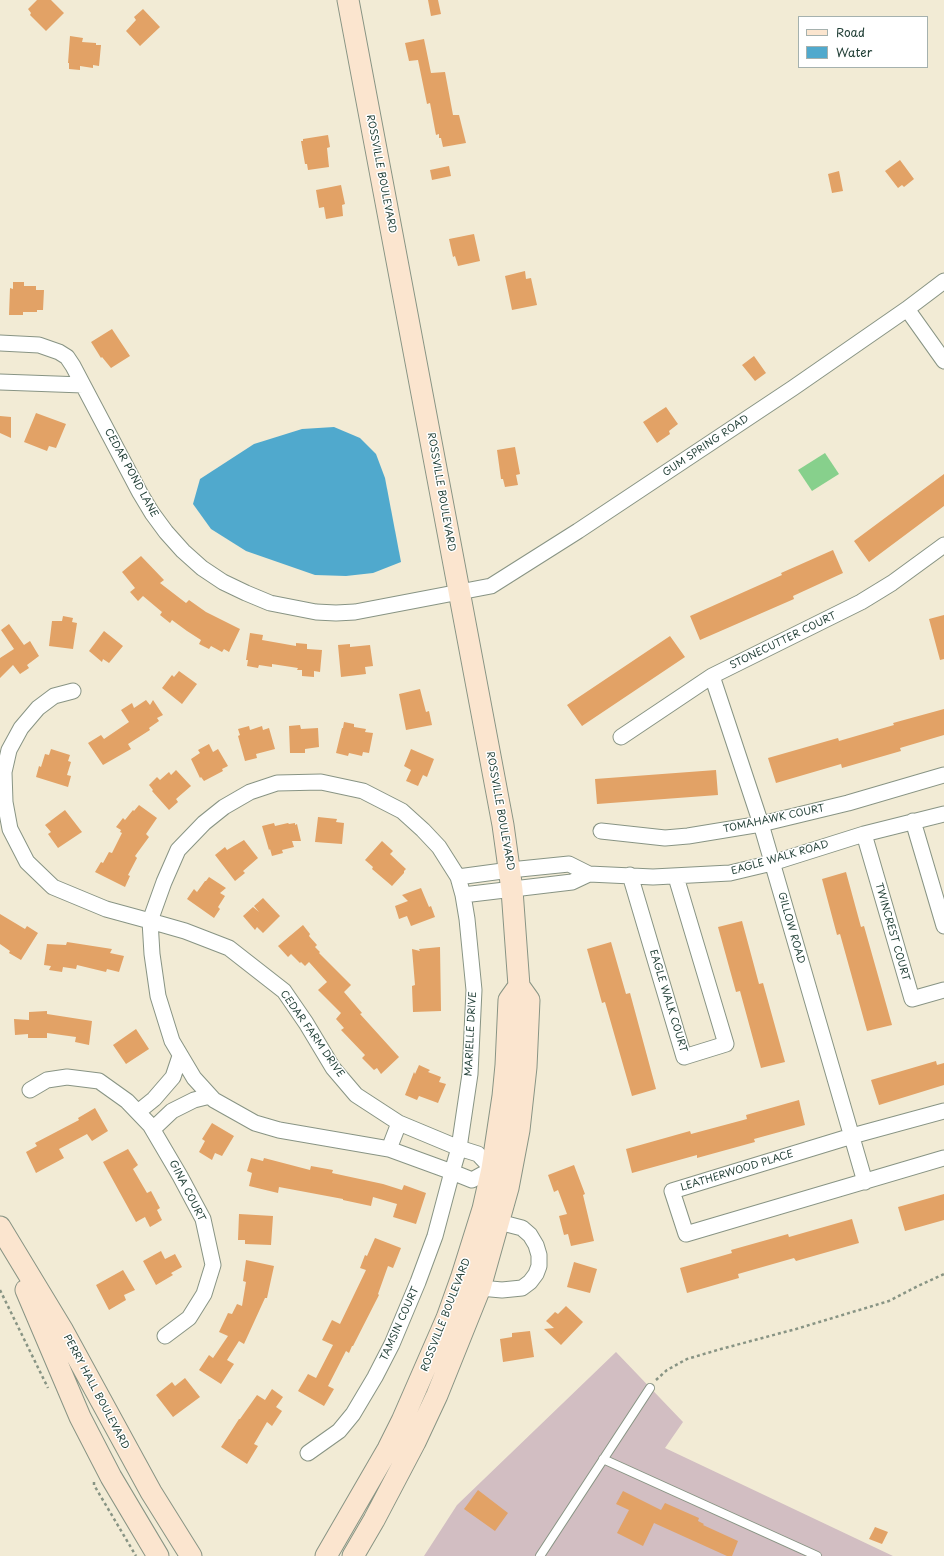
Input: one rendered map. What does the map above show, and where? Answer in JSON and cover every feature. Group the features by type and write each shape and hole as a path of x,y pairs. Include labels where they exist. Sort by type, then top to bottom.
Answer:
{"main road":[{"name":"ROSSVILLE BOULEVARD","path":"348,0 503,825 511,880 519,986 529,1000 523,1102 515,1158 500,1222 480,1288 437,1395 374,1520 353,1556"},
{"name":"ROSSVILLE BOULEVARD","path":"326,1556 388,1449 447,1318 462,1276 477,1230 492,1169 503,1096 509,1000 519,986"},
{"name":"PERRY HALL BOULEVARD","path":"1,1228 80,1418 111,1477 158,1556"},
{"name":"PERRY HALL BOULEVARD","path":"1,1228 63,1331 151,1492 191,1556"}],"street":[{"name":"GUM SPRING ROAD","path":"460,593 491,586 571,536 793,388 907,309 944,281"},
{"path":"907,309 944,360"},
{"name":"CEDAR POND LANE","path":"0,343 39,345 59,352 67,357 140,494 157,520 166,532 202,568 223,582 270,603 294,609 336,613 376,609 460,593"},
{"path":"0,382 83,385"},
{"name":"STONECUTTER COURT","path":"621,737 712,676 861,602 892,583 944,545"},
{"name":"GILLOW ROAD","path":"712,676 761,824 865,1182"},
{"name":"CEDAR FARM DRIVE","path":"73,691 54,696 38,708 21,728 9,750 4,772 5,802 10,829 27,862 53,887 106,909 186,931 229,948 284,991 306,1023 333,1068 356,1095 400,1123 459,1148 478,1154 492,1169"},
{"name":"TOMAHAWK COURT","path":"601,831 665,838 688,836 761,824 848,803 944,775"},
{"name":"MARIELLE DRIVE","path":"150,921 164,882 178,850 204,823 224,807 250,792 277,782 321,782 363,791 402,811 439,847 458,877 468,919 474,990 470,1074 459,1148 452,1172"},
{"name":"EAGLE WALK ROAD","path":"511,880 572,882 588,874 676,877 730,873 772,863 864,834 944,814"},
{"path":"913,821 944,926"},
{"name":"TWINCREST COURT","path":"864,834 912,999 944,990"},
{"name":"EAGLE WALK COURT","path":"630,875 684,1057 726,1044 676,877"},
{"path":"458,877 511,880"},
{"path":"463,895 511,880"},
{"path":"150,921 152,954 158,996 172,1041 194,1078 214,1100 255,1123 280,1130 389,1149 472,1180 492,1169"},
{"path":"138,1112 154,1099 173,1077 180,1056"},
{"name":"GINA COURT","path":"30,1090 47,1080 67,1077 99,1081 127,1101 153,1129 203,1219 213,1265 204,1294 189,1318 165,1336"},
{"path":"153,1129 172,1111 194,1100 210,1096"},
{"name":"LEATHERWOOD PLACE","path":"944,1111 852,1136 672,1191 686,1234 944,1158"},
{"path":"389,1149 400,1123"},
{"name":"TAMSIN COURT","path":"308,1453 340,1431 354,1414 382,1364 418,1282 435,1236 452,1172"},
{"path":"480,1288 502,1290 522,1288 530,1282 536,1274 539,1266 539,1255 536,1244 530,1235 522,1228 500,1222"}],"lane":[{"path":"540,1556 650,1388"},
{"path":"603,1460 817,1556"}],"path":[{"path":"650,1388 657,1378 687,1359 796,1330 890,1301 944,1274"}],"shaded area":[{"path":"616,1352 683,1422 665,1448 893,1556 424,1556 457,1505"}],"green space":[{"path":"825,453 839,474 812,491 798,470"}],"water":[{"path":"334,427 360,438 376,454 385,478 401,562 373,573 346,576 315,575 246,551 211,529 193,504 200,479 254,444 302,429"}],"building":[{"path":"37,0 51,0 64,13 46,31 30,15 31,13 28,9"},
{"path":"428,0 438,0 441,14 431,16"},
{"path":"143,9 160,27 140,46 126,31 136,20 134,17"},
{"path":"70,36 83,38 82,42 101,45 99,66 93,65 93,68 80,66 80,70 69,69"},
{"path":"424,39 431,73 445,72 453,115 459,115 466,143 443,147 439,134 436,135 430,103 427,104 418,60 409,61 405,43"},
{"path":"328,135 330,147 327,148 329,167 308,170 307,164 305,164 301,141 303,141 303,139"},
{"path":"900,160 914,179 904,187 902,185 898,188 885,171"},
{"path":"449,166 451,176 432,180 430,170"},
{"path":"839,171 843,191 832,193 828,174"},
{"path":"341,185 345,204 342,205 343,216 326,219 324,207 319,208 316,190"},
{"path":"474,234 480,261 458,266 455,256 453,257 449,239"},
{"path":"525,271 526,279 531,278 537,305 512,310 505,276"},
{"path":"13,282 24,282 24,286 36,286 36,290 44,290 43,310 37,310 37,312 23,312 23,315 9,315 10,288 13,289"},
{"path":"112,329 130,356 111,368 102,357 101,358 91,342"},
{"path":"754,356 766,373 755,381 742,365"},
{"path":"666,407 678,424 669,431 670,434 657,443 643,422"},
{"path":"36,413 66,424 56,448 49,446 47,451 24,442"},
{"path":"0,416 11,417 11,438 0,433"},
{"path":"515,447 520,474 516,475 518,485 505,487 503,479 501,479 497,450"},
{"path":"944,474 944,506 869,562 854,541"},
{"path":"833,550 843,573 793,596 794,599 700,640 690,616 782,575 781,573"},
{"path":"141,556 164,580 160,583 186,603 189,600 206,612 240,629 229,652 224,649 222,652 211,646 209,649 199,644 201,640 172,620 170,623 160,615 162,612 143,596 138,601 130,592 135,588 122,572"},
{"path":"944,615 944,659 940,660 929,619"},
{"path":"63,616 73,618 72,622 77,623 73,649 49,646 52,621 62,621"},
{"path":"9,624 24,645 30,641 39,656 27,665 29,668 20,674 13,665 0,678 0,658 14,649 1,630"},
{"path":"104,631 123,646 109,663 103,659 102,662 89,651"},
{"path":"250,633 263,635 262,640 296,646 296,643 307,644 307,649 322,650 320,672 314,671 314,677 302,676 302,670 297,670 298,668 272,664 272,667 259,665 258,668 247,666 248,660 246,660"},
{"path":"670,636 685,657 582,726 567,705"},
{"path":"350,644 350,647 370,645 373,666 365,667 366,674 341,677 338,645"},
{"path":"179,671 197,684 182,704 162,688 172,675 174,677"},
{"path":"420,689 426,712 429,711 432,725 406,730 399,694"},
{"path":"146,700 150,705 153,700 163,715 157,718 159,721 149,728 150,730 128,744 131,749 103,765 88,743 101,735 104,739 129,722 121,710 132,703 134,708"},
{"path":"944,709 944,735 900,748 901,751 842,768 841,764 776,783 768,758 838,738 839,741 894,725 893,723"},
{"path":"344,722 354,724 354,727 366,729 365,732 373,733 369,753 363,752 362,756 349,753 348,756 336,753"},
{"path":"300,725 301,729 318,728 319,747 305,749 305,753 290,753 289,726"},
{"path":"249,726 250,730 262,726 263,730 269,728 275,749 256,754 257,758 245,761 238,736 240,735 238,729"},
{"path":"209,744 213,752 218,749 228,766 222,769 223,771 204,781 201,777 200,778 191,759 200,753 198,750"},
{"path":"51,749 70,755 68,761 71,762 67,775 71,776 68,787 36,777 39,766 41,767 45,754 49,755"},
{"path":"411,749 434,759 427,777 423,775 418,786 406,781 411,770 404,766"},
{"path":"176,770 191,786 176,799 178,802 169,810 152,791 153,790 149,785 157,777 160,780 169,772 171,775"},
{"path":"716,770 718,795 597,804 595,779"},
{"path":"139,805 157,818 146,834 149,837 135,856 137,858 128,875 130,876 125,887 95,872 101,862 103,863 109,852 112,853 122,833 120,832 121,830 116,827 123,818 125,820"},
{"path":"65,810 82,832 58,848 48,834 51,832 45,825"},
{"path":"318,817 337,819 336,822 344,823 342,844 315,842"},
{"path":"274,823 275,826 288,823 295,823 295,825 297,824 301,841 292,841 294,847 282,850 283,853 272,856 262,826"},
{"path":"244,840 258,858 243,871 245,873 235,881 215,855 225,847 227,850"},
{"path":"382,841 393,851 390,854 406,869 392,886 372,869 373,867 365,860"},
{"path":"846,872 861,927 864,926 892,1025 867,1031 840,934 837,935 822,879"},
{"path":"209,877 226,888 220,893 225,896 218,907 220,909 214,918 187,899 194,889 197,892"},
{"path":"421,888 435,917 411,926 407,916 399,919 395,906 408,901 402,895"},
{"path":"263,898 280,916 263,933 257,927 255,930 243,916 253,907 259,912 254,906"},
{"path":"0,914 25,929 27,926 38,933 21,960 9,953 10,951 0,944"},
{"path":"742,921 759,984 763,983 785,1062 761,1068 740,991 736,992 718,927"},
{"path":"303,925 310,934 309,936 317,945 315,947 320,952 319,953 351,985 344,992 362,1013 360,1014 399,1057 381,1074 377,1068 374,1070 362,1058 365,1055 341,1030 344,1028 336,1019 341,1013 318,990 327,982 309,962 305,966 291,954 288,957 278,946"},
{"path":"67,942 112,949 110,953 124,956 119,972 107,969 106,972 77,965 76,969 63,967 62,972 49,970 51,966 44,965 47,944 66,945"},
{"path":"611,942 626,994 630,993 656,1089 632,1096 605,1002 602,1003 587,949"},
{"path":"440,947 441,1011 413,1012 412,986 415,985 412,949 420,951 419,949"},
{"path":"47,1011 47,1014 92,1021 89,1045 75,1042 76,1037 47,1033 47,1038 28,1038 28,1034 15,1035 14,1019 29,1020 29,1012"},
{"path":"136,1029 149,1049 126,1064 113,1045"},
{"path":"936,1061 937,1065 944,1063 944,1085 879,1105 871,1080"},
{"path":"419,1065 430,1070 428,1072 441,1077 439,1082 446,1084 438,1103 419,1096 417,1100 405,1095 414,1072 415,1074"},
{"path":"799,1100 805,1125 754,1139 755,1142 697,1158 697,1155 632,1173 626,1149 690,1131 691,1134 747,1119 746,1115"},
{"path":"95,1108 108,1131 92,1141 87,1134 59,1149 64,1158 36,1173 26,1152 37,1146 35,1143 79,1120 78,1118"},
{"path":"212,1123 234,1136 222,1156 215,1153 212,1160 199,1152 205,1141 202,1139"},
{"path":"128,1149 138,1165 133,1169 147,1193 151,1191 160,1208 157,1210 162,1220 150,1227 145,1217 136,1222 103,1162"},
{"path":"251,1158 263,1161 264,1158 310,1170 311,1166 333,1170 332,1173 383,1184 402,1190 404,1185 426,1193 416,1224 393,1217 397,1204 373,1197 371,1206 279,1187 278,1193 249,1186 252,1173 247,1171"},
{"path":"574,1165 585,1194 583,1195 594,1241 571,1246 568,1234 564,1235 559,1216 567,1214 558,1190 554,1192 548,1175"},
{"path":"944,1194 944,1220 905,1231 898,1207"},
{"path":"239,1214 273,1216 271,1245 245,1244 245,1240 238,1240"},
{"path":"852,1219 859,1243 796,1261 794,1258 738,1274 739,1278 687,1293 680,1268 732,1253 731,1250 788,1234 789,1237"},
{"path":"375,1238 401,1248 393,1268 388,1266 378,1294 379,1295 353,1346 349,1353 346,1351 328,1386 334,1389 324,1406 298,1391 308,1374 316,1378 333,1345 322,1340 332,1320 340,1324 366,1270 360,1268 365,1255 367,1256"},
{"path":"161,1251 165,1259 175,1254 182,1267 171,1273 173,1275 156,1285 143,1261"},
{"path":"246,1260 274,1266 267,1298 265,1298 244,1344 239,1341 227,1360 234,1364 221,1384 199,1370 209,1355 213,1358 228,1336 219,1332 228,1313 232,1314 237,1304 242,1306 246,1282 243,1281"},
{"path":"574,1262 597,1269 590,1293 567,1287"},
{"path":"123,1270 135,1290 124,1295 126,1300 109,1310 96,1285"},
{"path":"566,1306 583,1322 561,1345 544,1329 554,1328 546,1321 555,1312 558,1314"},
{"path":"530,1331 534,1357 503,1362 500,1339 512,1337 512,1333"},
{"path":"185,1378 200,1397 173,1417 156,1395 172,1382 175,1386"},
{"path":"272,1389 283,1397 276,1407 282,1411 272,1426 267,1422 254,1444 258,1446 247,1464 221,1447 257,1395 265,1400"},
{"path":"478,1490 508,1513 495,1531 464,1509"},
{"path":"623,1491 661,1510 665,1503 699,1518 698,1521 704,1524 703,1525 738,1541 732,1556 727,1556 654,1523 643,1546 617,1533 629,1510 616,1504"},
{"path":"875,1527 888,1532 882,1544 869,1539"}]}
